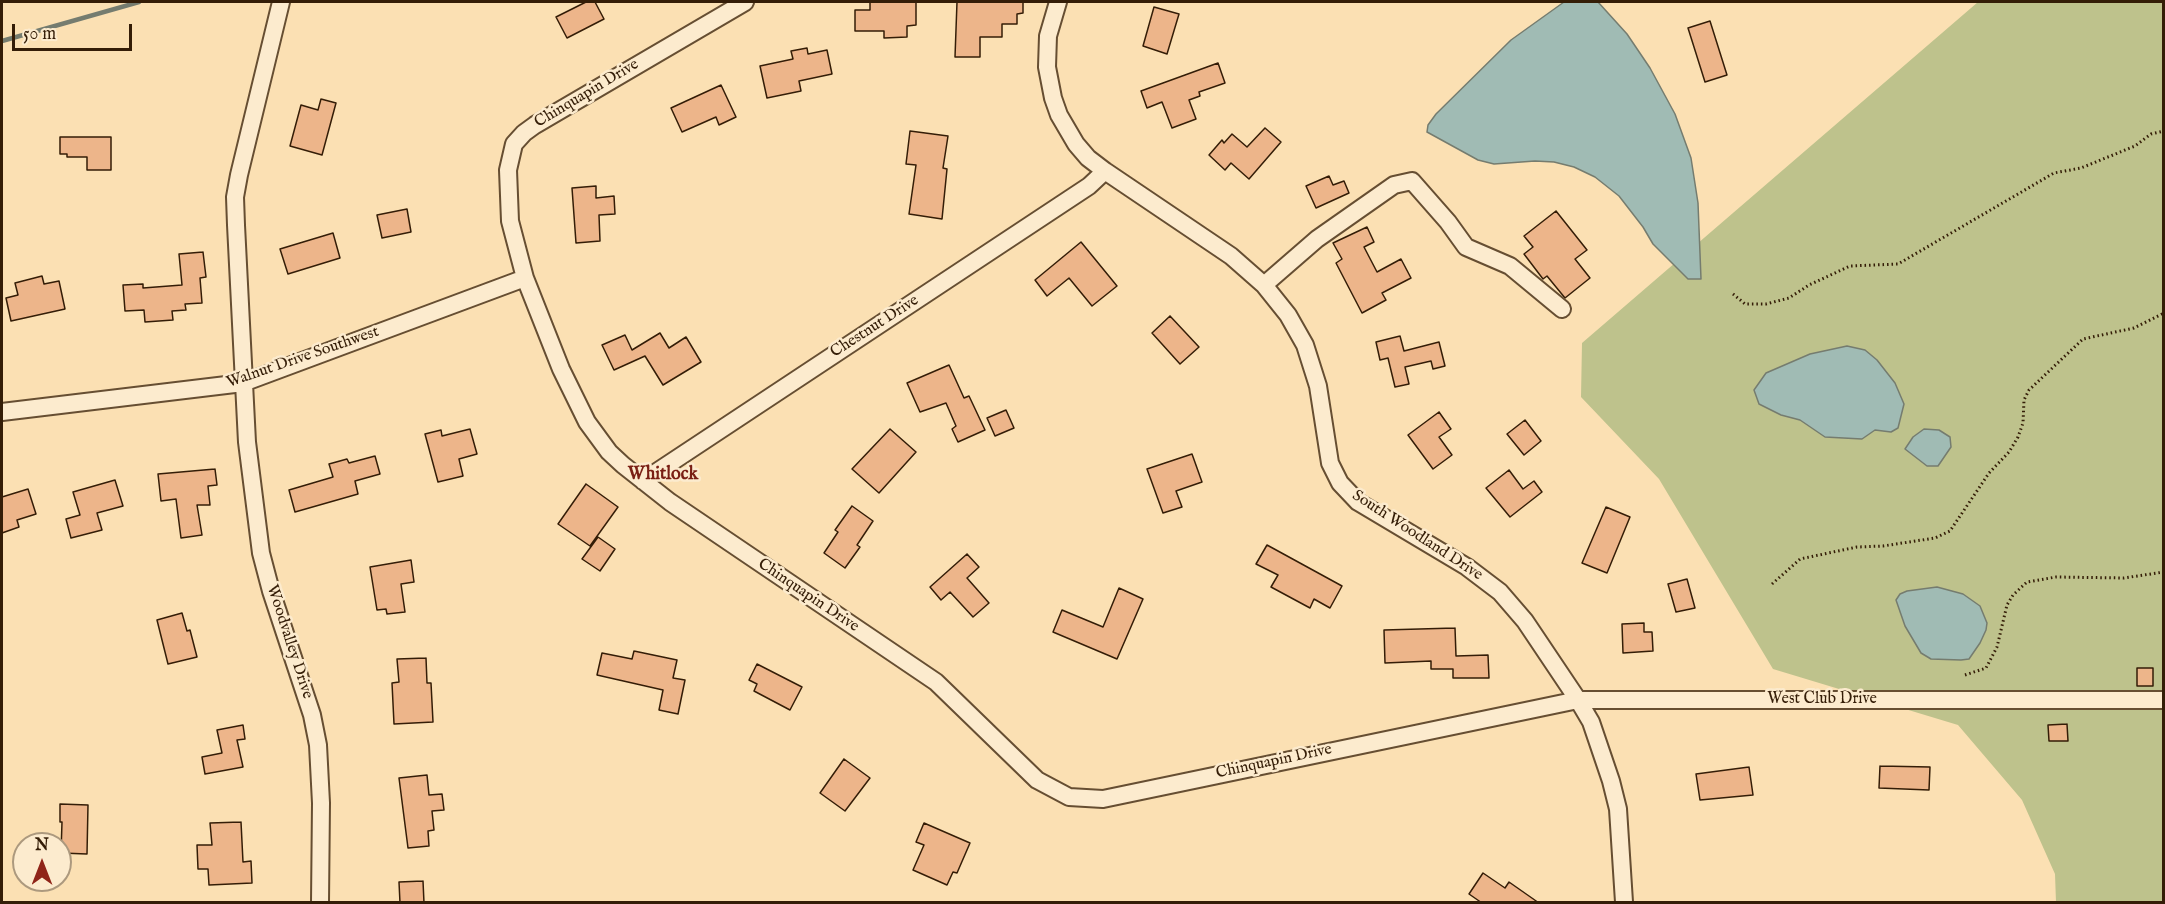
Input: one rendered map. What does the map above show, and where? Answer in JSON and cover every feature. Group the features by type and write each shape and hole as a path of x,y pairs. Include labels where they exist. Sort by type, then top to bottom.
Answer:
{"street":[{"name":"Woodvalley Drive","path":"281,2 235,197 243,383 247,442 261,553 271,591 312,715 318,745 321,803 320,903"},
{"name":"Chinquapin Drive","path":"745,2 535,125 519,138 509,160 510,221 525,278 561,369 587,422 609,452 643,481 670,502 936,682 1037,780 1069,797 1103,799 1343,747 1578,700"},
{"name":"South Woodland Drive","path":"1058,2 1050,25 1047,67 1059,115 1076,144 1088,158 1105,171 1231,256 1264,285 1288,315 1305,345 1320,393 1330,463 1340,483 1358,502 1467,567 1500,592 1525,621 1578,700 1591,722 1614,790 1618,808 1624,903"},
{"name":"Chestnut Drive","path":"643,481 1089,186 1105,171"},
{"path":"1264,285 1317,239 1394,185 1412,181 1448,222 1466,247 1510,266 1562,309"},
{"name":"Walnut Drive Southwest","path":"2,412 243,383 525,278"},
{"name":"West Club Drive","path":"1578,700 2163,700"}],"path":[{"path":"1733,294 1745,304 1766,304 1789,298 1819,280 1850,266 1898,264 2054,173 2081,168 2135,146 2151,134 2163,131"},
{"path":"1772,584 1800,559 1857,547 1883,546 1935,538 1950,531 1989,473 2009,452 2018,437 2023,423 2024,400 2029,390 2083,339 2134,328 2163,313"},
{"path":"1965,675 1986,668 1997,647 2007,605 2013,595 2027,582 2056,577 2124,578 2163,572"}],"green space":[{"path":"1978,2 2163,2 2163,902 2056,902 2055,874 2022,800 1958,725 1773,669 1659,479 1581,397 1582,343"}],"water":[{"path":"1564,2 1598,2 1627,34 1650,68 1675,114 1691,158 1698,203 1701,279 1688,279 1653,244 1619,196 1595,177 1574,167 1554,162 1494,164 1478,160 1427,132 1428,125 1436,114 1511,40"},
{"path":"1847,346 1865,350 1877,360 1895,383 1904,404 1898,428 1891,432 1875,430 1862,439 1825,437 1800,420 1781,415 1759,404 1754,390 1766,373 1810,354"},
{"path":"1924,429 1939,430 1950,437 1951,447 1938,466 1927,466 1905,449 1913,437"},
{"path":"1937,587 1963,594 1980,606 1987,623 1986,630 1969,659 1931,659 1921,653 1905,626 1896,600 1900,594"}],"building":[{"path":"586,2 595,2 604,19 567,38 556,17"},
{"path":"870,2 916,2 916,25 907,26 907,37 884,38 884,31 855,31 855,10 870,10"},
{"path":"957,2 1023,2 1023,13 1017,14 1017,24 1002,24 1002,37 980,37 980,57 955,57"},
{"path":"1154,7 1179,14 1167,54 1143,46"},
{"path":"1710,21 1727,75 1705,82 1688,28"},
{"path":"807,48 808,54 827,50 832,74 799,81 801,91 767,98 760,66 793,59 791,51"},
{"path":"1218,63 1225,83 1199,92 1200,96 1189,100 1196,119 1172,128 1162,102 1147,108 1141,91"},
{"path":"721,85 736,117 719,125 716,117 682,132 671,108"},
{"path":"321,99 336,103 322,155 290,146 301,105 318,110"},
{"path":"1265,128 1281,142 1249,179 1231,163 1225,170 1209,155 1222,140 1224,143 1232,134 1247,147"},
{"path":"910,131 948,136 943,168 947,169 942,219 909,214 916,165 906,164"},
{"path":"60,137 111,137 111,170 87,170 87,157 67,157 67,154 60,154"},
{"path":"1329,176 1333,185 1344,181 1349,193 1316,208 1306,186"},
{"path":"596,186 596,198 614,196 615,214 599,215 600,241 576,243 572,188"},
{"path":"407,209 411,232 382,238 377,215"},
{"path":"1556,211 1587,250 1575,259 1590,278 1565,298 1547,276 1543,279 1524,254 1533,247 1524,236"},
{"path":"1367,227 1374,242 1364,247 1377,272 1401,259 1411,278 1382,293 1386,300 1362,313 1336,263 1342,259 1333,243"},
{"path":"333,233 340,258 288,274 280,249"},
{"path":"1081,242 1117,286 1092,306 1069,278 1047,296 1035,280"},
{"path":"203,252 206,277 200,278 202,303 185,304 186,310 172,311 173,320 145,322 144,310 125,311 123,285 143,284 143,288 182,285 179,254"},
{"path":"42,276 44,284 59,281 65,309 11,321 6,298 18,295 15,283"},
{"path":"1170,316 1199,347 1180,364 1152,333"},
{"path":"660,333 669,348 686,337 701,362 663,385 645,356 614,370 602,345 625,335 632,350"},
{"path":"1400,336 1404,351 1439,342 1445,366 1433,369 1431,361 1405,367 1409,384 1395,387 1388,358 1380,360 1376,342"},
{"path":"949,365 964,398 969,396 985,430 958,442 952,429 956,426 946,403 920,412 907,383"},
{"path":"1006,410 1014,428 995,436 987,418"},
{"path":"1439,412 1451,429 1439,437 1452,455 1433,469 1408,435"},
{"path":"1525,420 1541,441 1524,455 1507,434"},
{"path":"470,429 477,454 459,459 463,476 438,482 425,434 441,430 442,436"},
{"path":"890,429 916,452 879,493 852,469"},
{"path":"1192,454 1202,482 1176,491 1182,507 1163,513 1147,469"},
{"path":"375,456 380,474 355,481 358,494 295,512 289,490 333,477 329,464 347,459 349,463"},
{"path":"215,469 217,485 208,486 210,505 197,505 202,535 181,538 176,499 161,501 158,474"},
{"path":"1509,470 1523,489 1534,481 1542,492 1510,517 1486,488"},
{"path":"115,480 123,506 97,513 102,530 71,538 66,519 80,515 73,492"},
{"path":"586,484 618,507 590,546 558,524"},
{"path":"28,489 36,514 17,520 19,527 2,533 2,497"},
{"path":"852,506 873,521 857,545 860,547 845,568 824,553 838,532 835,530"},
{"path":"1606,507 1630,517 1607,573 1582,563"},
{"path":"598,537 615,549 600,571 582,559"},
{"path":"1267,545 1342,586 1330,608 1314,599 1310,608 1271,587 1278,575 1256,564"},
{"path":"967,554 979,567 967,578 989,603 973,617 950,592 941,600 930,587"},
{"path":"411,560 414,582 401,584 405,612 387,614 386,609 377,610 370,567"},
{"path":"1687,579 1695,608 1676,612 1668,584"},
{"path":"1119,588 1143,599 1117,659 1053,632 1062,610 1103,627"},
{"path":"182,613 187,631 190,630 197,657 168,664 157,620"},
{"path":"1644,623 1644,632 1652,632 1653,651 1623,653 1622,624"},
{"path":"1455,628 1456,656 1488,655 1489,678 1453,678 1453,669 1431,669 1431,661 1385,663 1384,630"},
{"path":"634,651 677,660 673,678 685,680 678,714 659,710 663,690 597,675 602,653 632,659"},
{"path":"426,658 427,683 431,683 433,722 394,724 392,683 399,682 397,659"},
{"path":"757,664 802,687 790,710 754,691 757,684 749,680"},
{"path":"2137,668 2153,668 2153,686 2137,686"},
{"path":"2067,724 2068,741 2049,741 2048,725"},
{"path":"243,725 245,739 237,740 243,767 205,774 202,757 222,753 217,730"},
{"path":"844,759 870,778 845,811 820,793"},
{"path":"1880,766 1930,767 1929,790 1879,788"},
{"path":"1749,767 1753,795 1700,800 1696,774"},
{"path":"427,775 429,795 442,794 444,810 432,811 434,830 428,831 429,846 408,848 399,778"},
{"path":"60,804 88,805 87,854 72,853 72,832 62,832 62,822 60,822"},
{"path":"241,822 243,862 251,861 252,883 209,885 208,869 198,869 197,845 212,845 210,823"},
{"path":"924,823 970,843 957,873 953,872 947,885 913,870 924,845 916,842"},
{"path":"1483,873 1505,888 1509,882 1539,903 1482,903 1469,894"},
{"path":"423,881 424,903 400,903 399,882"}],"waterway":[{"path":"2,41 139,2"}],"district":[{"name":"Whitlock","path":"663,475"}]}
